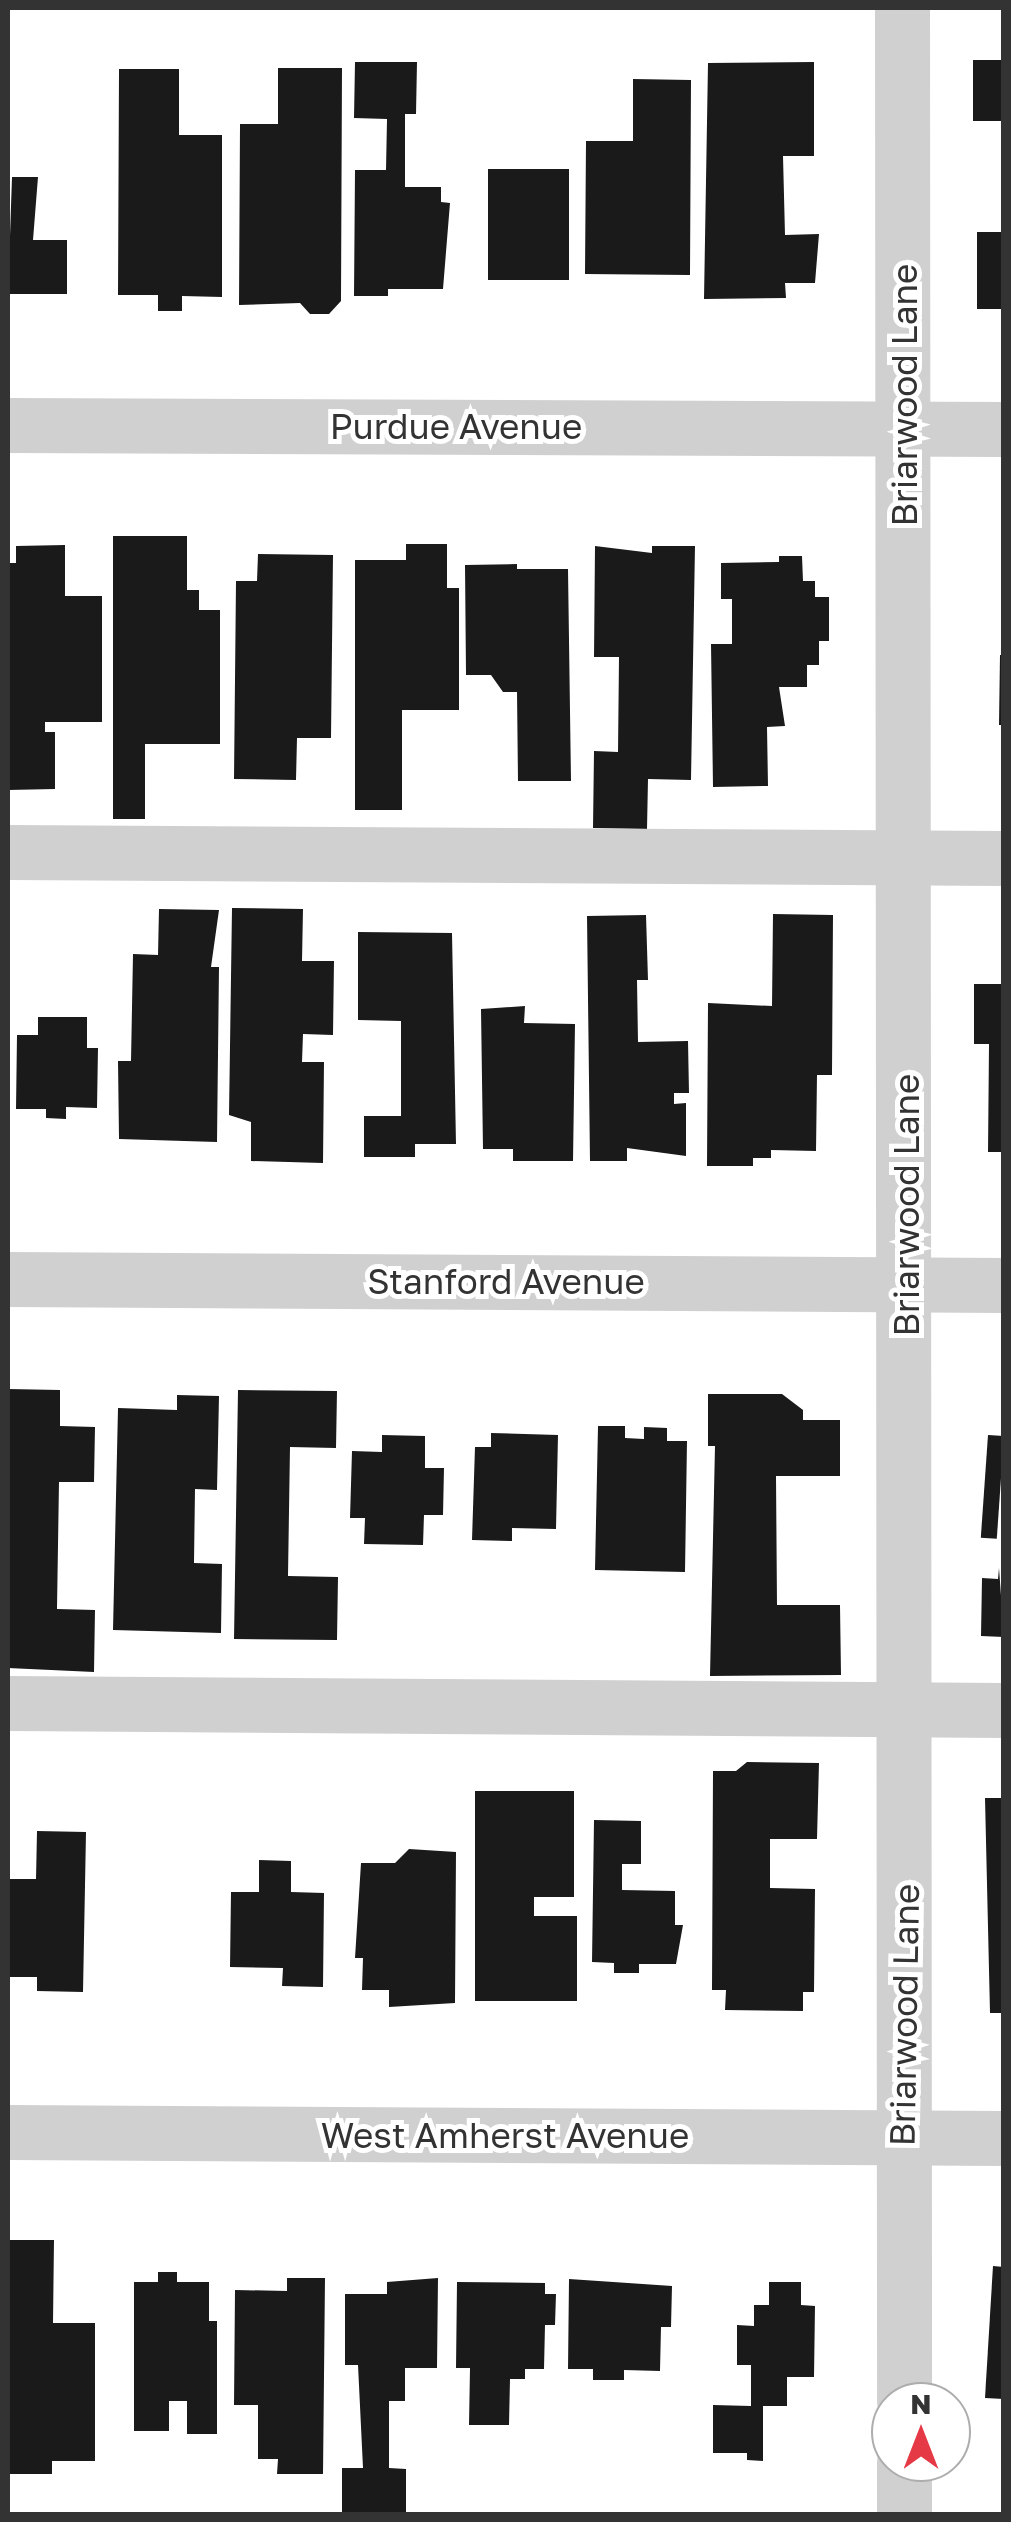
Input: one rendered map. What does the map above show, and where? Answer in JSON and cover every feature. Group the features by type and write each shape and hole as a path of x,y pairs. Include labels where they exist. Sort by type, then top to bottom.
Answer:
{"street":[{"name":"Briarwood Lane","path":"902,8 907,1284 904,2382"},
{"name":"Purdue Avenue","path":"8,424 1004,429"},
{"path":"8,852 1004,858"},
{"name":"Stanford Avenue","path":"8,1278 1004,1285"},
{"path":"8,1703 1004,1710"},
{"name":"West Amherst Avenue","path":"8,2132 1004,2138"},
{"path":"904,2482 904,2514"}],"building":[{"path":"973,60 1004,60 1004,121 973,121"},
{"path":"355,62 417,62 416,114 405,114 405,187 441,187 441,202 450,203 443,289 388,289 388,296 354,296 355,170 386,170 387,119 354,118"},
{"path":"814,62 814,156 783,156 785,235 819,234 815,283 785,283 786,298 704,299 708,63"},
{"path":"278,68 342,68 341,301 329,314 310,314 300,303 239,305 240,124 278,124"},
{"path":"119,69 179,69 179,135 222,135 222,297 182,296 182,311 158,311 158,295 118,295"},
{"path":"633,79 691,80 690,275 585,274 586,141 633,141"},
{"path":"488,169 569,169 569,280 488,280"},
{"path":"12,177 38,177 33,240 67,240 67,294 8,294"},
{"path":"977,232 1004,232 1004,309 977,309"},
{"path":"113,536 187,536 187,590 199,590 199,610 220,610 220,744 145,744 145,819 113,819"},
{"path":"406,544 447,544 447,588 459,588 459,710 402,710 402,810 355,810 355,560 406,560"},
{"path":"65,545 65,596 102,596 102,722 45,722 45,732 55,732 55,789 8,790 8,563 16,563 16,546"},
{"path":"595,546 652,553 652,546 695,546 691,780 648,779 647,829 593,828 594,751 618,752 619,657 594,657"},
{"path":"258,554 333,555 331,738 297,738 296,780 234,779 236,581 257,581"},
{"path":"779,556 802,556 803,581 815,581 815,597 829,597 829,641 819,641 819,665 807,665 807,687 779,687 785,726 767,727 768,786 713,787 711,644 732,644 732,599 721,599 721,563 779,562"},
{"path":"517,564 517,569 568,569 571,781 518,781 517,692 503,692 491,675 466,675 465,565"},
{"path":"1000,655 1004,655 1004,725 999,725"},
{"path":"232,908 303,909 302,961 334,961 333,1035 303,1034 302,1062 324,1062 323,1163 251,1161 251,1122 229,1115"},
{"path":"159,909 219,910 211,967 219,967 217,1142 119,1139 118,1061 131,1061 133,954 158,955"},
{"path":"773,914 833,915 832,1075 817,1075 816,1151 771,1150 771,1158 753,1158 753,1166 707,1166 708,1003 772,1006"},
{"path":"646,915 648,980 637,980 638,1042 688,1041 689,1093 674,1093 674,1104 686,1103 686,1156 627,1148 627,1161 590,1161 587,916"},
{"path":"358,932 452,933 456,1144 415,1144 415,1157 364,1157 364,1116 401,1116 401,1021 358,1020"},
{"path":"974,984 1004,984 1004,1152 988,1152 989,1044 974,1044"},
{"path":"525,1006 524,1023 575,1024 573,1161 513,1161 513,1149 483,1149 481,1009"},
{"path":"38,1017 87,1017 87,1048 98,1048 97,1108 66,1107 66,1119 46,1118 46,1109 16,1109 17,1035 38,1035"},
{"path":"8,1389 60,1390 60,1426 95,1427 94,1482 59,1482 57,1609 95,1610 94,1672 8,1668"},
{"path":"238,1390 337,1391 336,1448 290,1447 288,1576 338,1577 337,1640 234,1639"},
{"path":"708,1394 782,1394 803,1410 803,1420 840,1420 840,1476 776,1476 777,1605 840,1605 841,1675 710,1676 715,1446 708,1446"},
{"path":"177,1395 219,1396 217,1490 195,1489 194,1563 222,1564 221,1633 113,1630 118,1408 177,1410"},
{"path":"598,1426 625,1426 625,1438 644,1439 644,1427 667,1428 667,1441 687,1441 685,1572 595,1570"},
{"path":"491,1433 558,1435 556,1529 512,1528 512,1541 472,1540 475,1447 491,1447"},
{"path":"382,1435 425,1436 425,1468 444,1468 443,1515 424,1515 423,1545 364,1544 365,1518 350,1518 352,1451 382,1452"},
{"path":"988,1435 1004,1436 997,1539 981,1538"},
{"path":"999,1568 1004,1637 981,1636 982,1578 998,1579"},
{"path":"747,1762 819,1763 817,1839 770,1839 770,1888 815,1889 814,1992 803,1992 803,2011 725,2010 726,1990 712,1990 713,1771 736,1771"},
{"path":"475,1791 574,1791 574,1897 534,1897 534,1916 577,1916 577,2001 475,2001"},
{"path":"985,1798 1004,1798 1004,2013 990,2013"},
{"path":"594,1820 641,1821 641,1864 622,1864 622,1890 675,1891 675,1925 683,1925 676,1964 639,1964 639,1973 614,1973 614,1963 592,1962"},
{"path":"37,1831 86,1832 83,1992 37,1991 37,1977 8,1977 8,1879 36,1879"},
{"path":"409,1849 456,1852 455,2003 389,2007 389,1990 362,1990 363,1958 355,1958 361,1863 395,1863"},
{"path":"259,1860 291,1861 291,1892 324,1893 323,1987 282,1986 283,1968 230,1967 231,1892 259,1892"},
{"path":"8,2240 54,2240 53,2323 95,2323 95,2461 52,2461 52,2474 8,2474"},
{"path":"993,2266 1004,2267 1004,2399 985,2398"},
{"path":"158,2272 177,2272 177,2282 209,2282 209,2321 217,2321 217,2434 187,2434 187,2401 169,2401 169,2431 134,2431 134,2282 158,2282"},
{"path":"287,2278 325,2278 323,2474 277,2474 278,2459 258,2459 258,2405 234,2405 235,2290 287,2291"},
{"path":"438,2278 437,2368 405,2368 405,2401 389,2401 389,2468 406,2469 406,2514 342,2514 342,2468 363,2468 358,2365 345,2365 345,2294 387,2294 387,2282"},
{"path":"569,2279 672,2286 671,2327 661,2327 660,2371 624,2370 624,2380 593,2380 593,2369 568,2369"},
{"path":"457,2282 545,2283 545,2294 556,2294 555,2325 545,2325 544,2369 525,2369 525,2379 510,2379 509,2425 469,2425 470,2368 456,2368"},
{"path":"769,2282 801,2282 801,2305 815,2306 814,2377 787,2377 787,2406 763,2406 763,2461 747,2460 747,2453 713,2453 713,2405 751,2406 751,2365 737,2365 737,2325 754,2326 754,2305 769,2305"}]}
